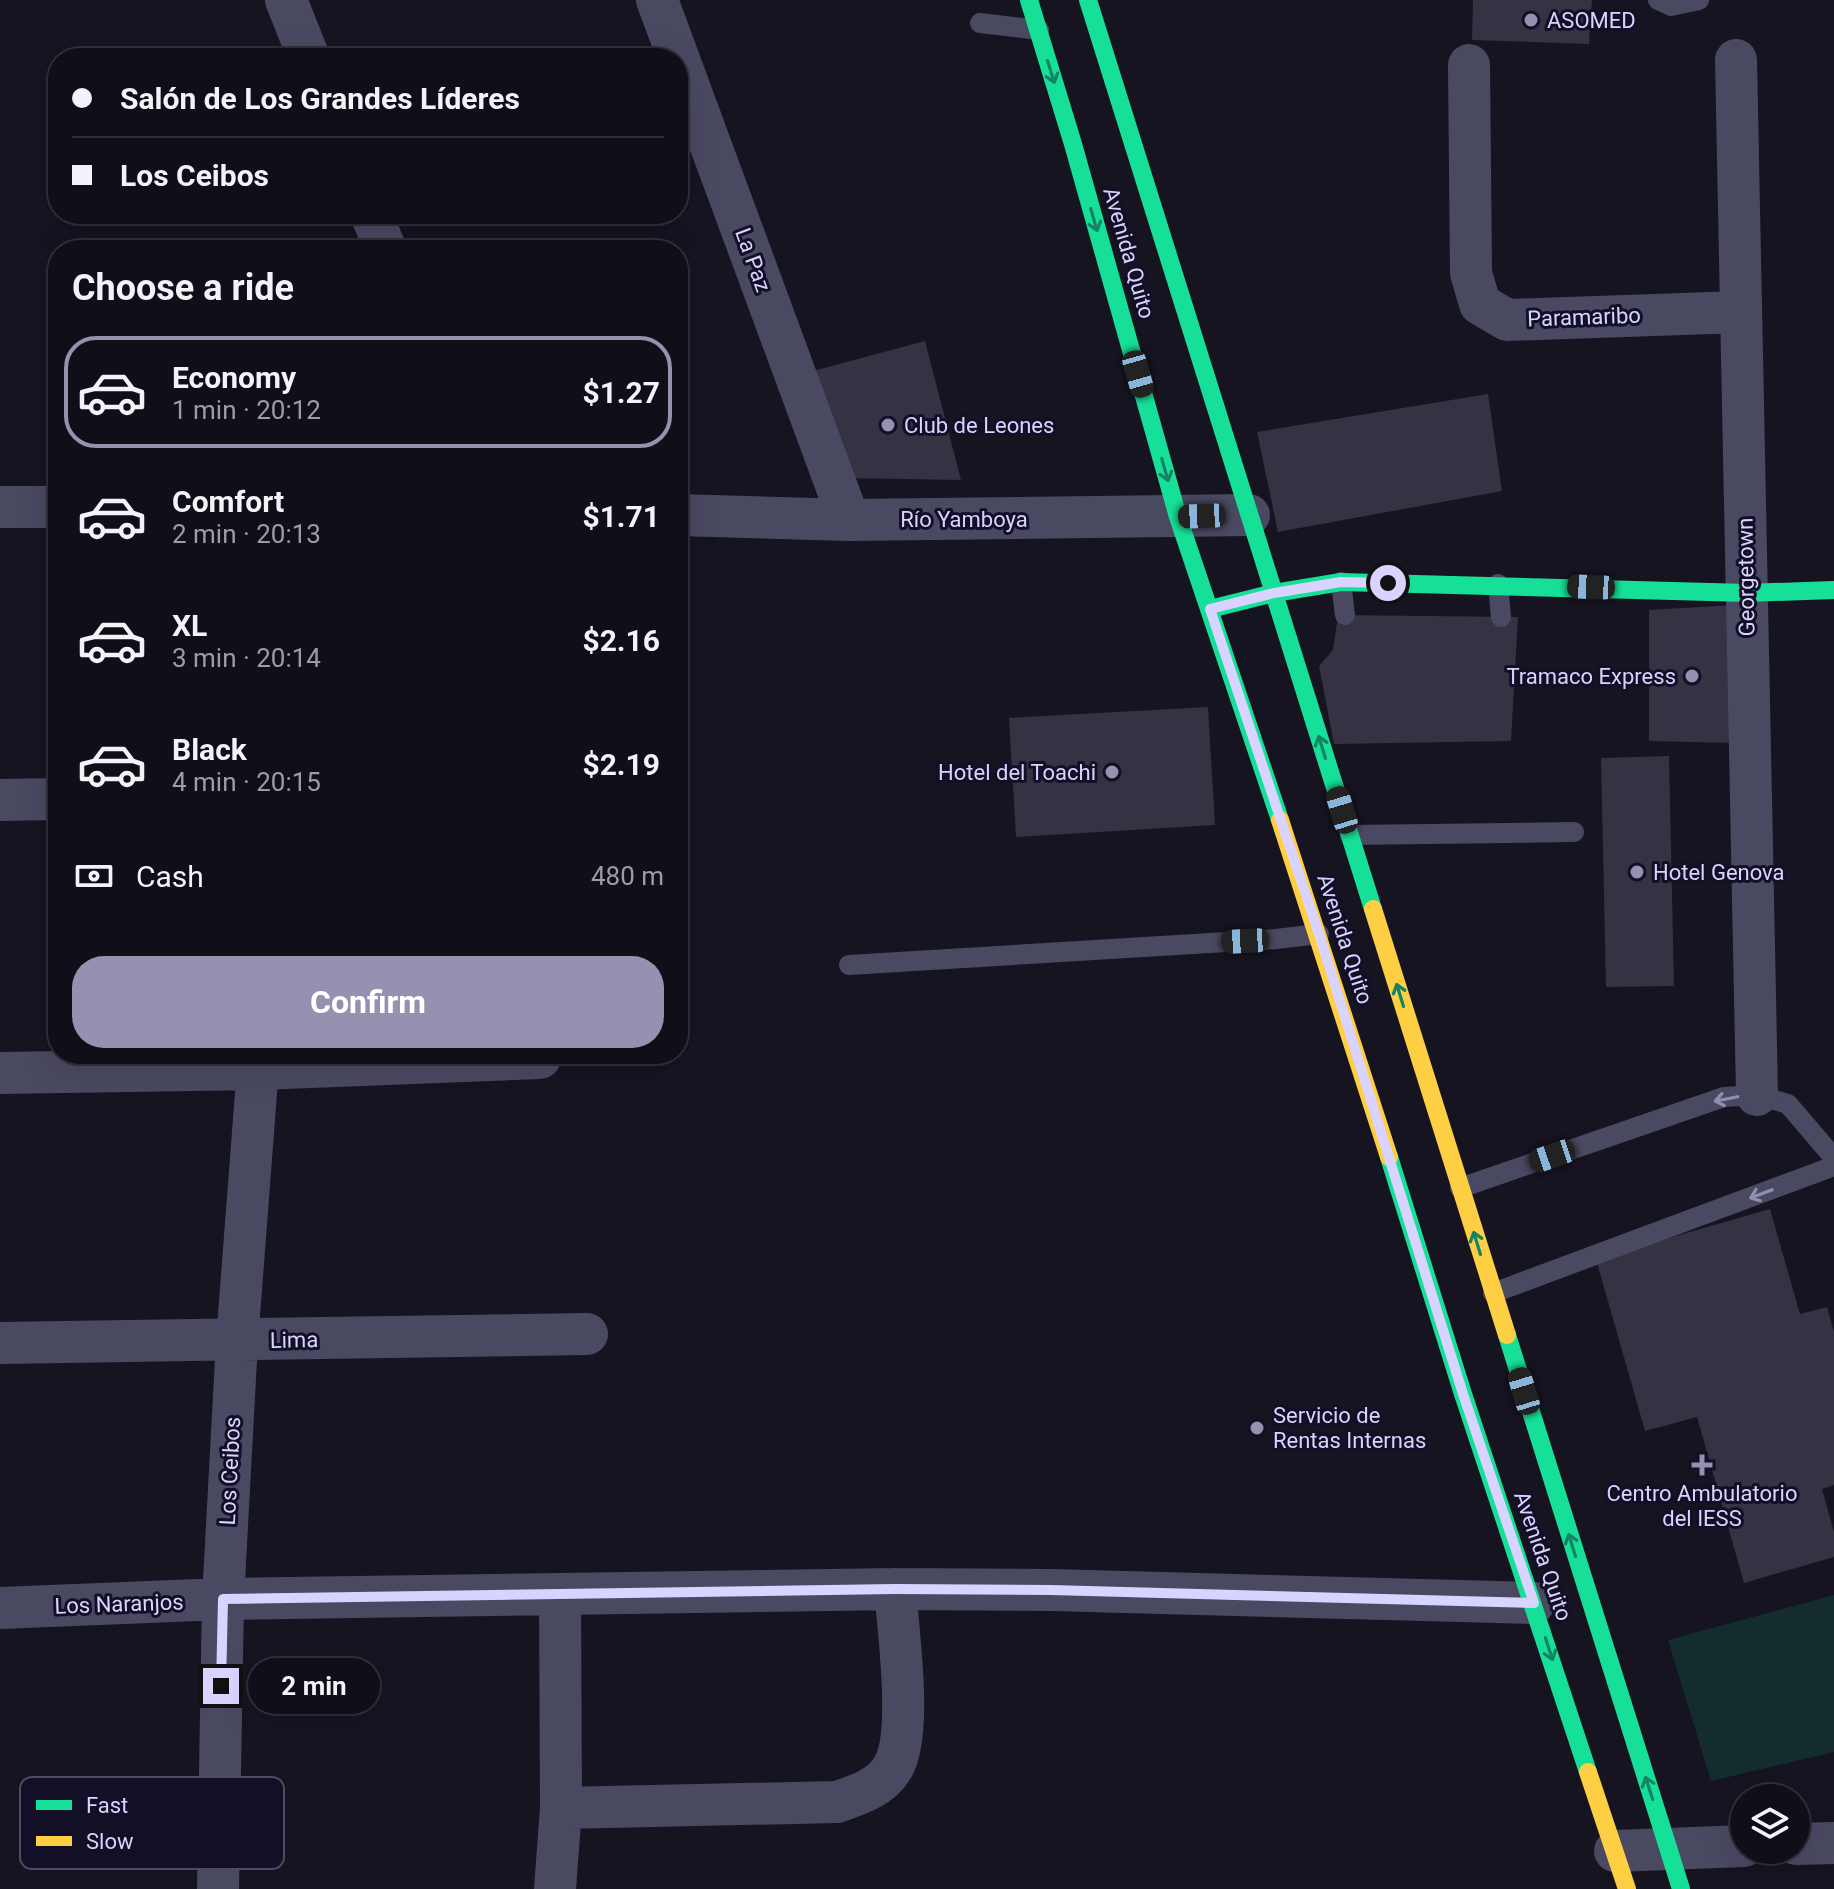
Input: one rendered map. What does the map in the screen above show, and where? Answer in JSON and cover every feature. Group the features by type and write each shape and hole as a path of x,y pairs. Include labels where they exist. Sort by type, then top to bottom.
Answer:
{"main road":[{"name":"Avenida Quito","path":"1029,0 1073,144 1178,517 1319,934 1463,1394 1621,1870"},
{"name":"Avenida Quito","path":"1088,0 1274,593 1319,711 1350,835 1681,1889"},
{"path":"1210,609 1274,593 1341,582 1747,593 1834,590"}],"street":[{"path":"286,0 305,48"},
{"name":"La Paz","path":"657,0 675,48"},
{"name":"Georgetown","path":"1736,60 1757,1095"},
{"name":"Paramaribo","path":"1469,65 1471,273 1480,304 1507,320 1740,312"},
{"name":"La Paz","path":"688,84 849,520"},
{"path":"0,507 48,507"},
{"name":"Río Yamboya","path":"688,515 849,520 1249,515"},
{"path":"0,800 48,799"},
{"path":"0,1073 212,1064"},
{"name":"Los Ceibos","path":"220,1777 223,1599 237,1341 259,1064"},
{"name":"Lima","path":"0,1343 587,1334"},
{"path":"561,1808 837,1802 869,1790 893,1768 901,1742 902,1690 895,1589"},
{"name":"Los Naranjos","path":"0,1608 223,1599 895,1589 1051,1590 1534,1603"},
{"path":"555,1889 561,1808 560,1596"},
{"path":"1810,1844 1834,1843"},
{"path":"1621,1870 1669,1849 1730,1847"},
{"name":"Los Ceibos","path":"218,1869 218,1889"}],"lane":[{"path":"1658,0 1671,6 1699,0"},
{"path":"980,23 1039,30"},
{"path":"1341,582 1345,615"},
{"path":"1498,584 1501,617"},
{"path":"1350,835 1574,832"},
{"path":"849,965 1319,934"},
{"path":"1460,1188 1724,1097 1757,1095 1788,1104 1834,1158"},
{"path":"1493,1293 1834,1166"}],"green space":[{"path":"1834,1595 1834,1752 1711,1781 1668,1640"}],"building":[{"name":"ASOMED","path":"1473,0 1592,0 1589,44 1472,40"},
{"name":"Club de Leones","path":"925,341 961,480 847,478 813,371"},
{"path":"1488,394 1502,491 1278,532 1257,432"},
{"name":"Tramaco Express","path":"1734,605 1734,743 1649,741 1649,610"},
{"path":"1338,615 1518,617 1511,741 1334,744 1319,666 1333,650"},
{"name":"Hotel del Toachi","path":"1208,707 1215,825 1016,837 1009,718"},
{"name":"Hotel Genova","path":"1669,756 1674,986 1606,987 1601,758"},
{"name":"Centro Ambulatorio del IESS","path":"1770,1209 1800,1314 1827,1307 1834,1332 1834,1485 1822,1489 1834,1532 1834,1557 1744,1583 1697,1417 1645,1431 1596,1259"}],"traffic: fast":[{"path":"1029,0 1073,144 1178,517 1280,820"},
{"path":"1088,0 1373,909"},
{"path":"1210,609 1274,593 1341,582 1747,593 1834,590"},
{"path":"1389,1157 1463,1394 1588,1772"},
{"path":"1507,1335 1681,1889"}],"traffic: slow":[{"path":"1280,820 1389,1157"},
{"path":"1373,909 1507,1335"},
{"path":"1588,1772 1627,1889"}],"place":[{"name":"ASOMED","path":"1531,20"},
{"name":"Club de Leones","path":"888,425"},
{"name":"Tramaco Express","path":"1692,676"},
{"name":"Hotel del Toachi","path":"1112,772"},
{"name":"Hotel Genova","path":"1637,872"},
{"name":"Servicio de Rentas Internas","path":"1257,1428"},
{"name":"Centro Ambulatorio del IESS","path":"1702,1465"}],"route":[{"path":"221,1686 223,1599 895,1589 1051,1590 1534,1603 1463,1394 1319,934 1210,609 1274,593 1341,582 1388,583"}]}
